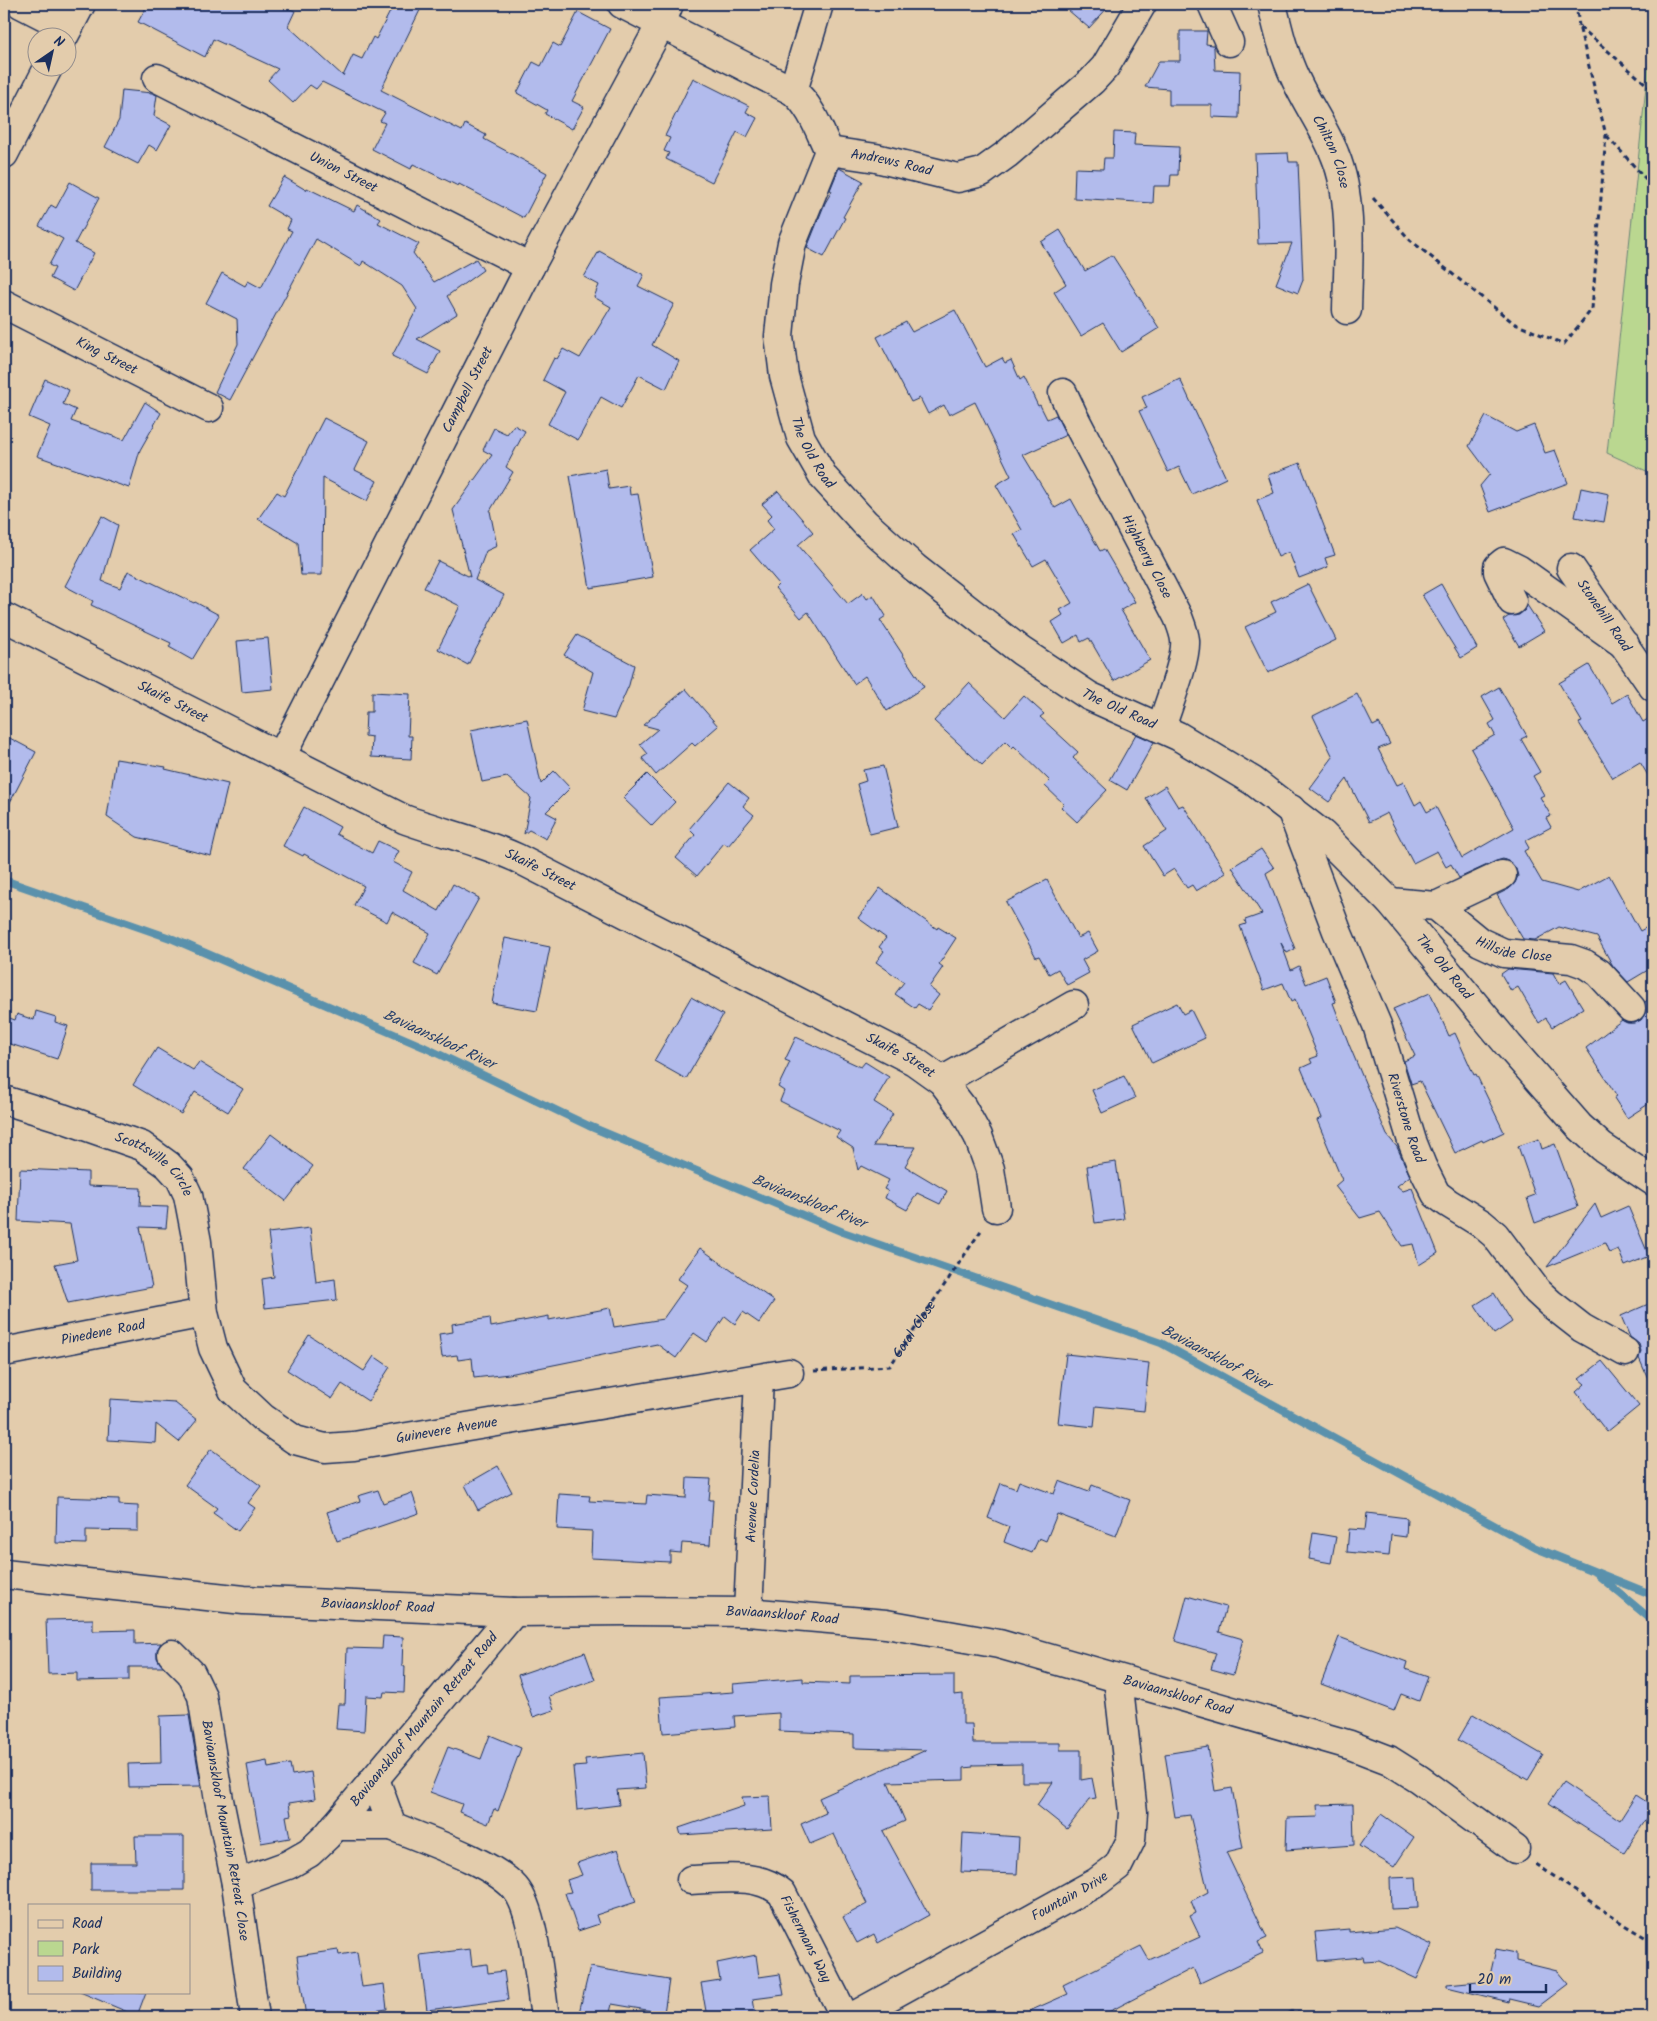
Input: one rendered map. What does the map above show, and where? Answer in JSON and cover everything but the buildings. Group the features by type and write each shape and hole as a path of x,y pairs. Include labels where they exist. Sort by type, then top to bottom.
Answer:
{"street":[{"path":"21,4 60,28"},
{"path":"68,28 80,4"},
{"path":"622,4 665,14 794,91 809,110 829,151"},
{"path":"794,91 819,4"},
{"name":"Andrews Road","path":"829,151 876,158 958,178 982,172 1007,154 1092,81 1105,67 1142,4"},
{"path":"1212,4 1229,42"},
{"name":"Chilton Close","path":"1272,4 1279,38 1296,81 1335,154 1341,171 1345,189 1349,247 1347,310"},
{"name":"Campbell Street","path":"281,757 530,267 665,14"},
{"path":"4,154 43,78"},
{"name":"Union Street","path":"157,78 530,267"},
{"name":"The Old Road","path":"829,151 792,242 784,284 779,336 784,376 801,438 824,478 865,523 915,568 1021,651 1089,696 1178,736 1253,781 1290,807 1322,834 1390,902 1522,1061 1579,1126 1602,1147 1653,1181"},
{"name":"King Street","path":"4,304 209,408"},
{"name":"Highberry Close","path":"1063,392 1183,630 1186,642 1184,656 1161,728"},
{"path":"1512,600 1498,572 1498,567 1504,562 1518,569 1625,645"},
{"name":"Stonehill Road","path":"1571,568 1653,686"},
{"name":"Skaife Street","path":"4,617 404,819 433,830 491,846 517,858 914,1061 942,1081 962,1107 978,1136 990,1169 996,1208"},
{"name":"Riverstone Road","path":"1290,807 1337,932 1377,1025 1412,1141 1436,1194 1482,1224 1495,1235 1537,1291 1550,1303 1582,1328 1624,1352"},
{"path":"1390,902 1436,906 1502,875"},
{"name":"Hillside Close","path":"1436,906 1480,942 1491,948 1504,953 1571,959 1585,964 1599,973 1631,1008"},
{"path":"942,1081 1074,1005"},
{"name":"Scottsville Circle","path":"4,1100 142,1146 168,1165 180,1178 188,1195 197,1242 204,1313"},
{"name":"Pinedene Road","path":"4,1352 204,1313"},
{"name":"Guinevere Avenue","path":"204,1313 213,1348 233,1390 263,1418 295,1440 325,1448 364,1445 759,1379"},
{"path":"759,1379 788,1373"},
{"name":"Avenue Cordelia","path":"748,1612 759,1379"},
{"name":"Baviaanskloof Road","path":"4,1574 244,1600 514,1612 748,1612 886,1624 999,1644 1350,1745 1389,1760 1420,1779 1515,1849"},
{"name":"Baviaanskloof Mountain Retreat Road","path":"236,1884 288,1865 309,1853 375,1779 514,1612"},
{"name":"Baviaanskloof Mountain Retreat Close","path":"172,1654 191,1673 202,1696 219,1800 236,1884 255,2017"},
{"name":"Fountain Drive","path":"852,2017 1097,1882 1118,1866 1131,1840 1134,1812 1118,1679"},
{"path":"375,1779 392,1826 470,1859 500,1876 515,1888 523,1902 532,1932 545,2017"},
{"name":"Baviaanskloof Mountain Retreat Road","path":"335,1826 392,1826"},
{"name":"Fishermans Way","path":"691,1880 756,1879 775,1886 782,1893 846,2017"}],"path":[{"path":"1373,197 1410,240 1515,324 1564,344 1592,309 1606,135 1579,26 1576,4"},
{"path":"1579,26 1653,90"},
{"path":"1606,135 1653,187"},
{"name":"Coral Close","path":"788,1373 890,1366 996,1208"},
{"path":"1515,1849 1626,1926 1653,1942"},
{"path":"1280,2017 1292,2012 1324,2017"}],"green space":[{"path":"1653,21 1653,474 1607,453"}],"waterway":[{"name":"Baviaanskloof River","path":"4,880 173,939 424,1047 589,1126 843,1232 1161,1343 1536,1548 1653,1595"},
{"name":"Baviaanskloof River","path":"1599,1576 1653,1621"}]}
